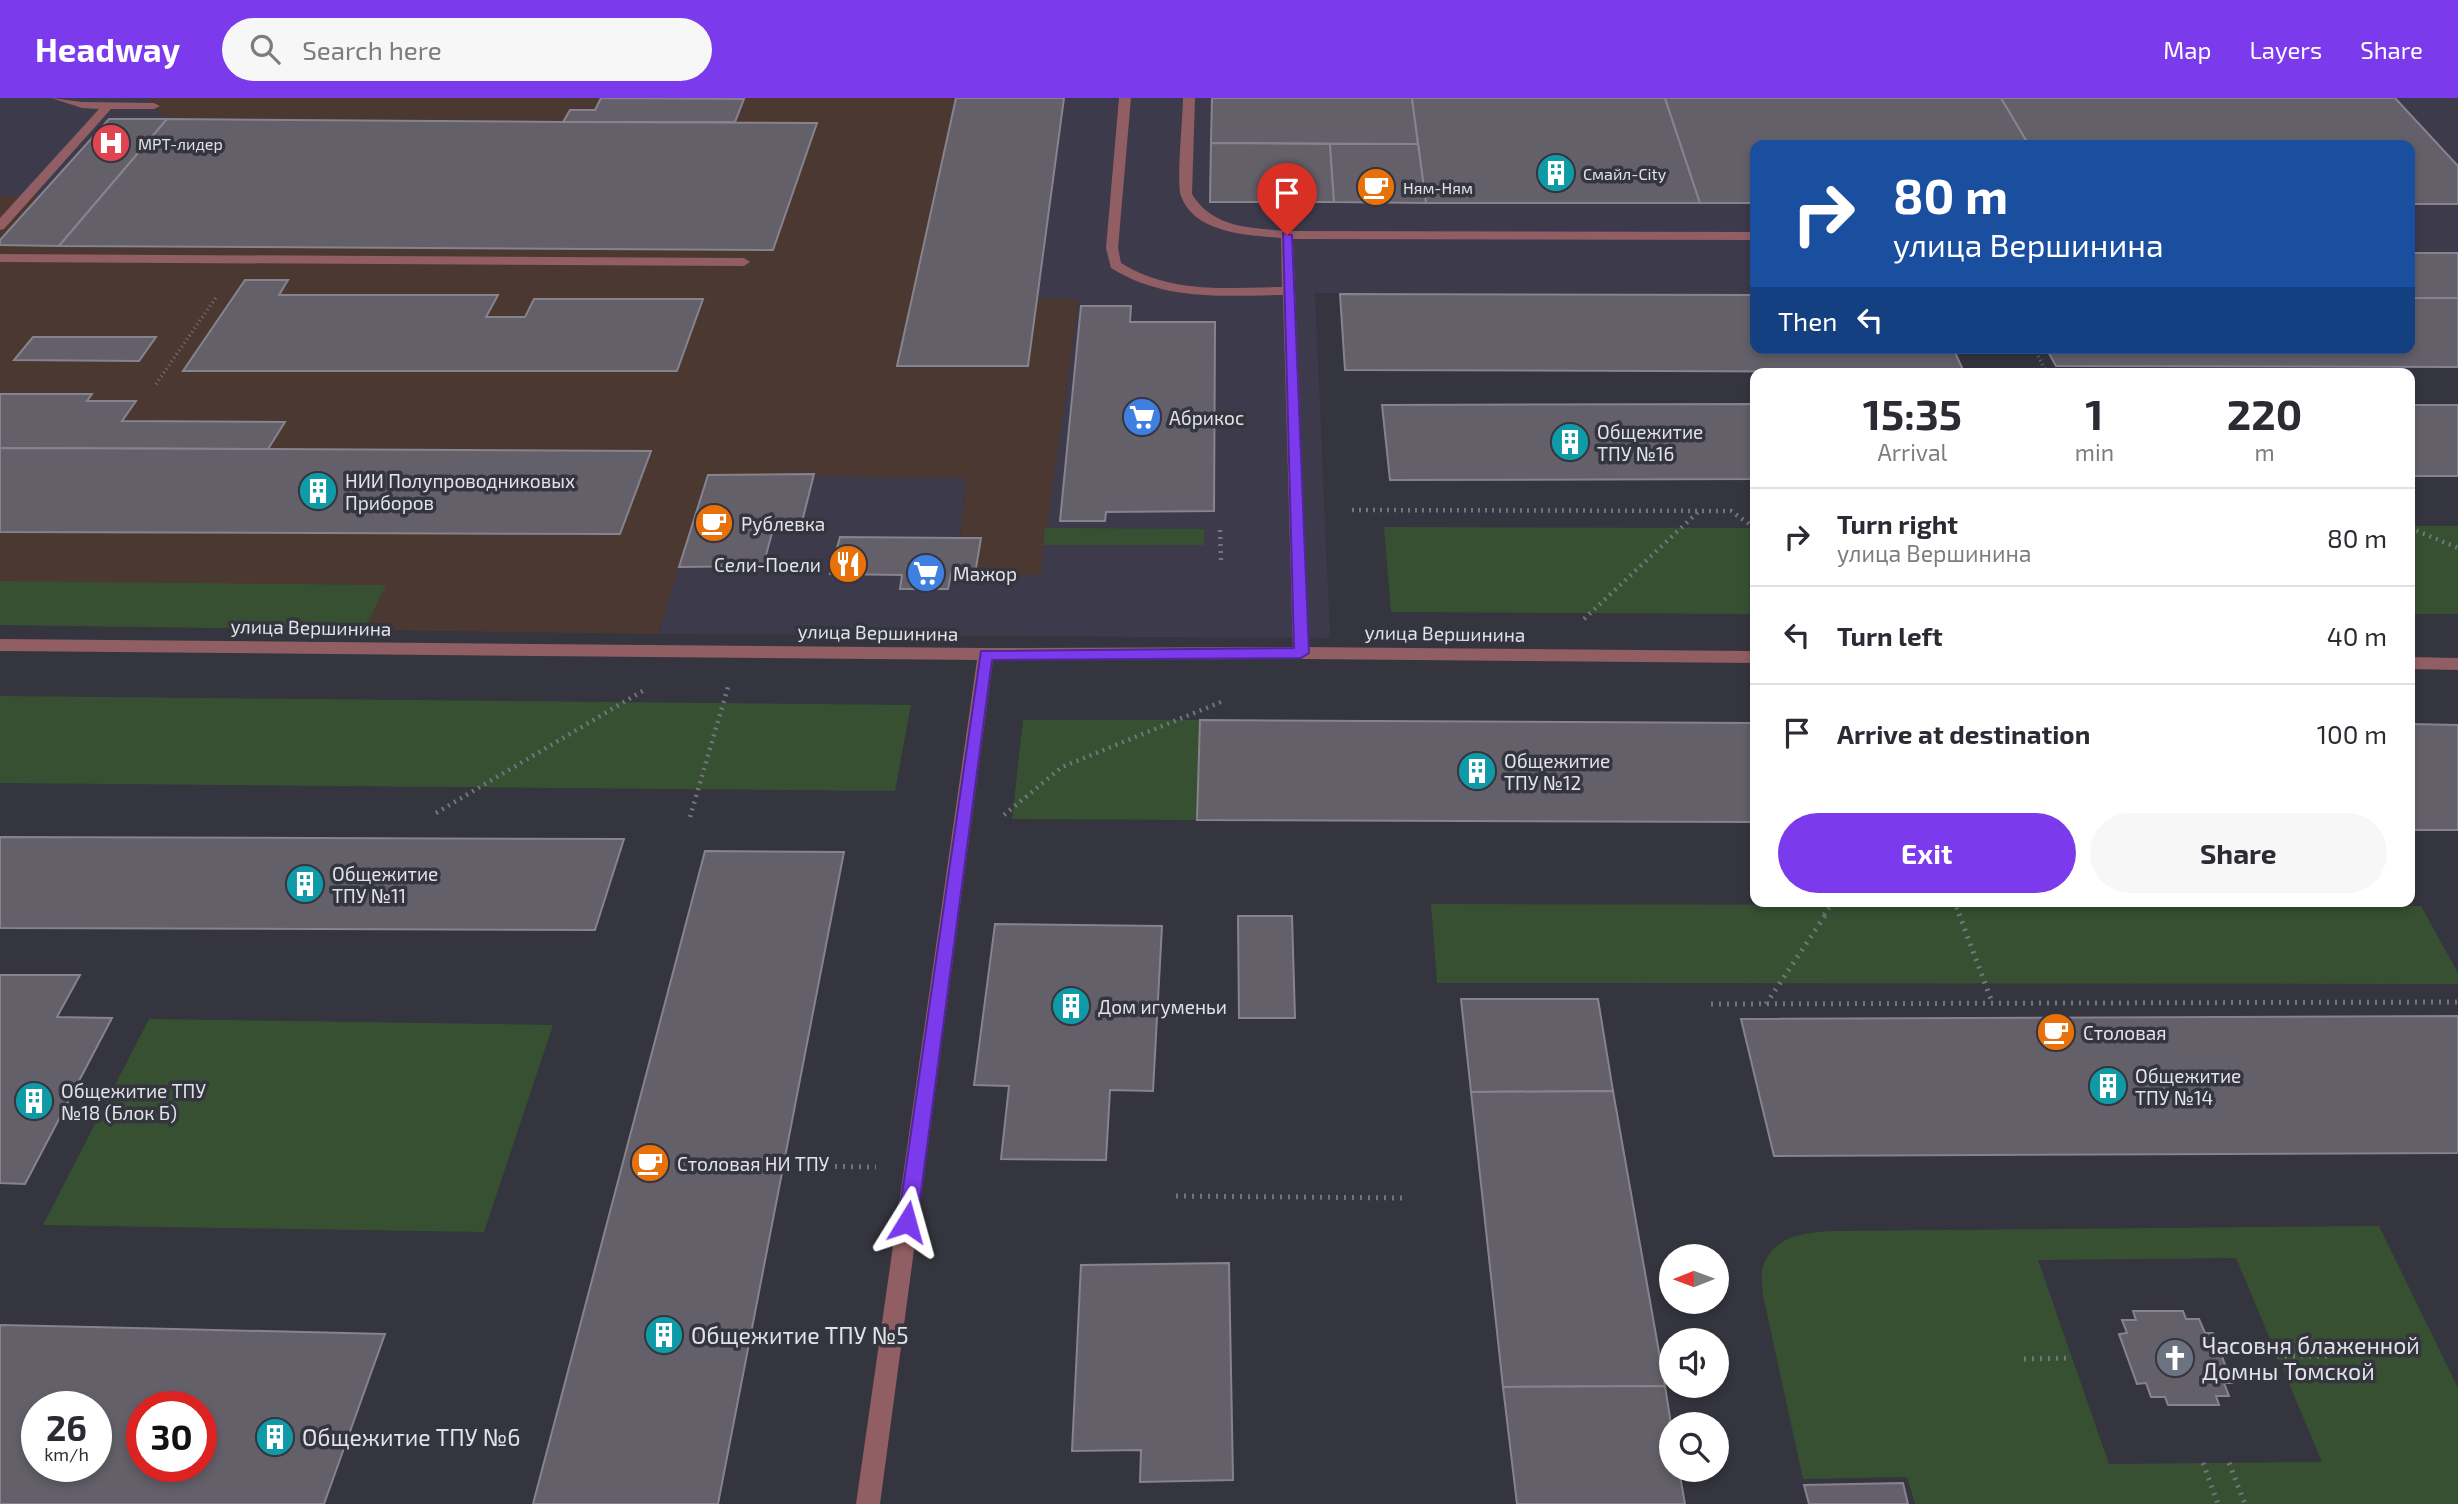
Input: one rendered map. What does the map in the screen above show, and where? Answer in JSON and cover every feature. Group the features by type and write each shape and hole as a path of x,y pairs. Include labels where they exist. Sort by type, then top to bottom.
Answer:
{"street":[{"path":"57,98 82,105 154,106"},
{"path":"1125,98 1112,248 1115,264 1130,276 1155,286 1183,290 1289,291"},
{"path":"1189,98 1186,194 1192,208 1209,220 1231,228 1287,235 1750,236"},
{"path":"0,226 107,106"},
{"path":"1287,235 1301,653"},
{"path":"0,258 744,262"},
{"name":"улица Вершинина","path":"0,645 986,654 1301,653 1750,657"},
{"path":"868,1504 986,654"},
{"path":"2415,663 2458,664"}],"path":[{"path":"156,384 217,296"},
{"path":"1352,510 1731,511 1750,524"},
{"path":"1580,622 1699,511"},
{"path":"1220,530 1221,562"},
{"path":"2415,530 2458,548"},
{"path":"690,817 728,686"},
{"path":"436,813 650,687"},
{"path":"958,854 1062,767 1222,702"},
{"path":"1766,1004 1830,907"},
{"path":"1956,907 1993,1002"},
{"path":"1711,1004 2458,1002"},
{"path":"803,1166 915,1167"},
{"path":"1176,1196 1406,1198"},
{"path":"2277,1356 2326,1356"},
{"path":"2024,1359 2071,1358"},
{"path":"2229,1463 2245,1504"},
{"path":"2203,1464 2218,1504"}],"shaded area":[{"path":"0,98 147,98 167,119 40,196 0,196"},
{"path":"147,98 1064,98 1037,298 1079,299 1040,575 975,574 980,538 960,538 966,478 708,475 658,634 0,625 0,196 40,196 109,119 166,119"},
{"path":"1064,98 2458,98 2458,298 2415,298 2415,140 1750,140 1750,295 1315,293 1330,638 658,634 708,475 966,478 960,537 981,538 1040,574 1079,299 1037,298"}],"green space":[{"path":"2415,526 2458,526 2458,614 2415,614"},
{"path":"1384,527 1750,528 1750,614 1391,612"},
{"path":"1045,528 1204,529 1204,545 1043,545"},
{"path":"0,581 386,585 364,630 0,625"},
{"path":"0,696 911,705 895,791 0,783"},
{"path":"1023,720 1200,720 1197,820 1012,819"},
{"path":"1431,904 1750,905 1750,907 2421,906 2458,973 2458,984 1437,983"},
{"path":"149,1019 553,1025 484,1232 43,1225"},
{"path":"2379,1226 2458,1388 2458,1504 1915,1504 1907,1477 1803,1479 1763,1295 1762,1274 1767,1257 1781,1243 1800,1235 1831,1231","holes":["2236,1258 2322,1462 2109,1464 2038,1260"]}],"building":[{"path":"601,98 744,99 735,122 563,122 570,110 595,110"},
{"path":"956,98 1064,98 1028,366 897,366"},
{"path":"1212,98 1412,98 1418,144 1211,143"},
{"name":"Смайл-City","path":"1412,98 1665,98 1700,203 1426,203"},
{"path":"1665,98 2001,98 2026,140 1750,140 1750,203 1700,203"},
{"path":"2001,98 2395,98 2458,166 2458,204 2415,204 2415,140 2026,140"},
{"path":"109,119 167,119 59,246 0,245 0,240"},
{"path":"167,119 817,123 773,250 59,246"},
{"path":"1211,143 1330,144 1334,202 1210,202"},
{"path":"1330,144 1418,144 1426,203 1334,202"},
{"path":"2415,253 2458,253 2458,298 2415,298"},
{"path":"245,280 288,280 279,295 498,295 486,317 525,317 534,299 703,299 677,371 183,371"},
{"path":"1340,294 1750,295 1750,354 1956,354 1962,368 1750,368 1750,371 1345,370"},
{"path":"2415,298 2458,298 2458,367 2056,366 2049,354 2415,354"},
{"name":"Абрикос","path":"1081,306 1131,306 1130,322 1215,322 1214,511 1106,512 1105,521 1060,521"},
{"path":"33,337 156,337 139,361 14,360"},
{"path":"0,394 92,394 87,401 136,401 122,421 285,422 268,449 0,448"},
{"name":"Общежитие ТПУ №16","path":"1750,404 1750,479 1390,480 1382,405"},
{"path":"2415,405 2458,405 2458,476 2415,476"},
{"name":"НИИ Полупроводниковых Приборов","path":"0,448 651,451 620,534 0,532"},
{"path":"814,474 802,522 775,522 763,566 679,567 708,475"},
{"path":"840,537 981,538 975,574 951,574 948,589 900,589 902,575 830,574"},
{"name":"Общежитие ТПУ №12","path":"1200,720 1750,723 1750,822 1197,820"},
{"path":"2415,724 2458,725 2458,830 2415,830"},
{"name":"Общежитие ТПУ №11","path":"0,837 624,839 595,930 0,928"},
{"name":"Общежитие ТПУ №5","path":"705,851 844,852 718,1504 533,1504"},
{"path":"1238,916 1292,916 1295,1018 1239,1018"},
{"name":"Дом игуменьи","path":"995,924 1162,926 1153,1091 1110,1090 1106,1160 1001,1159 1009,1086 974,1085"},
{"name":"Общежитие ТПУ №18 (Блок Б)","path":"0,975 80,975 57,1017 112,1018 25,1184 0,1183"},
{"path":"1461,999 1598,999 1613,1091 1471,1092"},
{"name":"Общежитие ТПУ №14","path":"2458,1016 2458,1153 1774,1156 1741,1019"},
{"path":"1613,1091 1659,1352 1659,1386 1503,1387 1471,1092"},
{"path":"1229,1263 1233,1480 1140,1482 1141,1450 1072,1451 1081,1265"},
{"name":"Часовня блаженной Домны Томской","path":"2133,1311 2183,1311 2186,1319 2199,1319 2205,1333 2213,1333 2232,1383 2224,1383 2229,1396 2216,1396 2219,1405 2168,1405 2165,1397 2151,1397 2146,1383 2137,1384 2119,1334 2127,1333 2122,1320 2136,1320"},
{"name":"Общежитие ТПУ №6","path":"0,1325 385,1334 324,1504 0,1504"},
{"path":"1659,1386 1659,1398 1667,1398 1669,1412 1659,1412 1659,1482 1681,1482 1685,1504 1517,1504 1503,1387"},
{"path":"1903,1483 1908,1504 1809,1504 1804,1485"}],"place":[{"name":"МРТ-лидер","path":"111,143"},
{"name":"Смайл-City","path":"1556,173"},
{"name":"Ням-Ням","path":"1376,187"},
{"name":"Абрикос","path":"1142,417"},
{"name":"Общежитие ТПУ №16","path":"1570,442"},
{"name":"НИИ Полупроводниковых Приборов","path":"318,491"},
{"name":"Рублевка","path":"714,523"},
{"name":"Сели-Поели","path":"848,564"},
{"name":"Мажор","path":"926,573"},
{"name":"Общежитие ТПУ №12","path":"1477,771"},
{"name":"Общежитие ТПУ №11","path":"305,884"},
{"name":"Дом игуменьи","path":"1071,1006"},
{"name":"Столовая","path":"2056,1032"},
{"name":"Общежитие ТПУ №14","path":"2108,1086"},
{"name":"Общежитие ТПУ №18 (Блок Б)","path":"34,1101"},
{"name":"Столовая НИ ТПУ","path":"650,1163"},
{"name":"Общежитие ТПУ №5","path":"664,1335"},
{"name":"Часовня блаженной Домны Томской","path":"2175,1358"},
{"name":"Общежитие ТПУ №6","path":"275,1437"}],"route":[{"path":"907,1222 986,654 1301,653 1287,235"}]}
